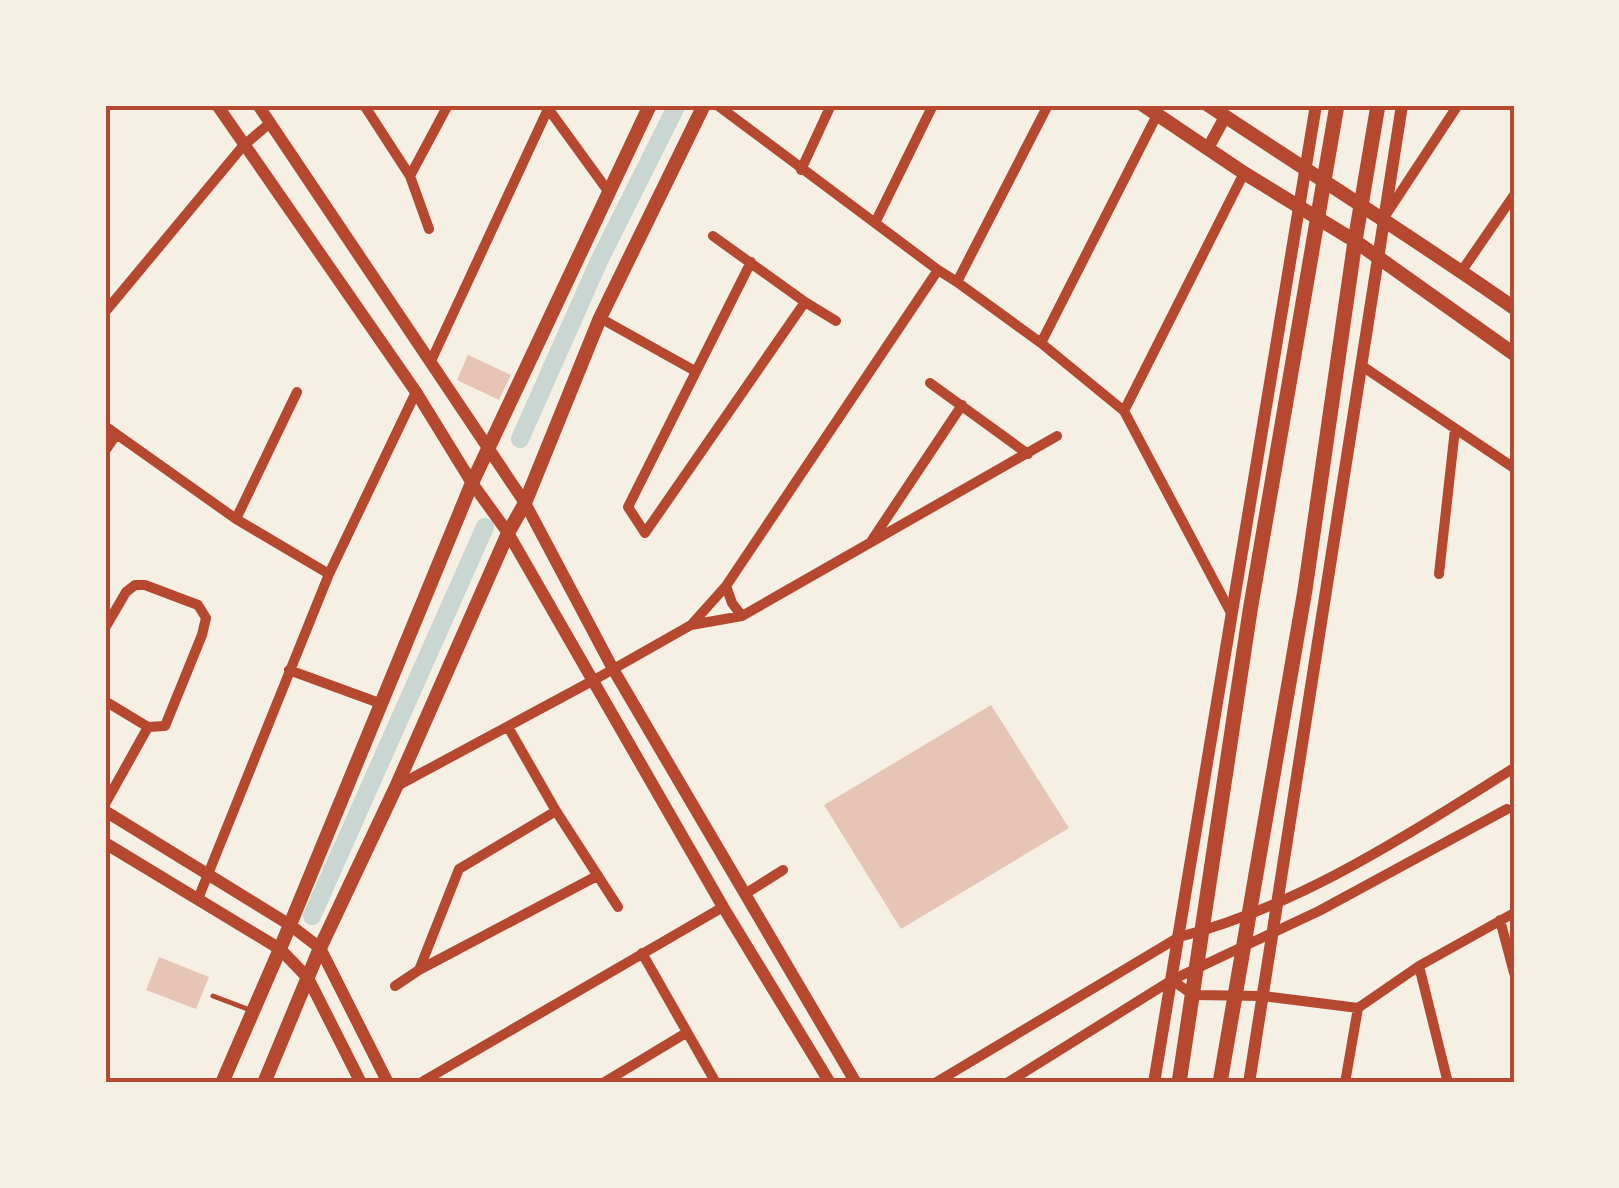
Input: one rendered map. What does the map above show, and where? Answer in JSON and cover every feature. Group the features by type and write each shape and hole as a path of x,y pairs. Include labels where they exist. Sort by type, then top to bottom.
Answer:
{"main road":[{"path":"222,1083 472,483 650,105"},
{"path":"264,1083 320,948 524,502 600,318 704,105"},
{"path":"1143,105 1355,241 1514,354"},
{"path":"1208,105 1514,308"},
{"path":"1179,1083 1250,611 1336,105"},
{"path":"1220,1083 1305,590 1378,105"}],"street":[{"path":"217,105 508,532 830,1083"},
{"path":"258,105 524,502 613,670 856,1083"},
{"path":"364,105 410,176 429,228"},
{"path":"410,176 448,105"},
{"path":"717,105 1041,343 1124,411 1231,613"},
{"path":"801,170 832,105"},
{"path":"876,223 934,105"},
{"path":"957,282 1048,105"},
{"path":"1154,1083 1316,105"},
{"path":"1249,1083 1402,105"},
{"path":"1384,219 1458,105"},
{"path":"431,361 546,107 608,191"},
{"path":"1041,343 1156,116"},
{"path":"1208,148 1226,116"},
{"path":"105,312 244,146 270,123"},
{"path":"1124,411 1244,173"},
{"path":"1462,272 1514,195"},
{"path":"712,236 836,321"},
{"path":"751,262 628,507 644,533 804,302"},
{"path":"396,787 691,625 726,586 938,270"},
{"path":"600,318 694,371"},
{"path":"1362,366 1514,468"},
{"path":"930,383 1028,454"},
{"path":"236,519 297,392"},
{"path":"198,898 330,574 416,392"},
{"path":"868,544 962,405"},
{"path":"105,426 236,519 330,574"},
{"path":"1439,574 1455,430"},
{"path":"105,451 116,435"},
{"path":"691,625 742,616 1057,436"},
{"path":"105,628 126,592 135,585 145,585 198,606 206,618 165,726 148,727 105,702"},
{"path":"726,586 742,616"},
{"path":"289,670 382,704"},
{"path":"508,726 556,811 618,907"},
{"path":"148,727 105,807 320,948 388,1083"},
{"path":"935,1083 1179,938 1278,904 1388,846 1514,768"},
{"path":"1007,1083 1172,980 1320,912 1507,809"},
{"path":"418,970 459,870 556,811"},
{"path":"105,843 280,949 308,978 361,1083"},
{"path":"744,894 783,870"},
{"path":"395,986 418,970 597,876"},
{"path":"420,1083 724,907"},
{"path":"1172,980 1193,996 1263,996 1358,1008 1419,966 1514,913"},
{"path":"1500,920 1514,973"},
{"path":"642,953 716,1083"},
{"path":"1419,966 1448,1083"},
{"path":"1345,1083 1358,1008"},
{"path":"603,1083 686,1032"}],"lane":[{"path":"213,996 253,1012"}],"building":[{"path":"468,355 511,375 499,400 457,380"},
{"path":"991,705 1069,828 901,929 824,805"},
{"path":"159,957 209,977 196,1009 146,990"}],"waterway":[{"path":"520,439 599,261 677,105"},
{"path":"312,916 485,527"}]}
